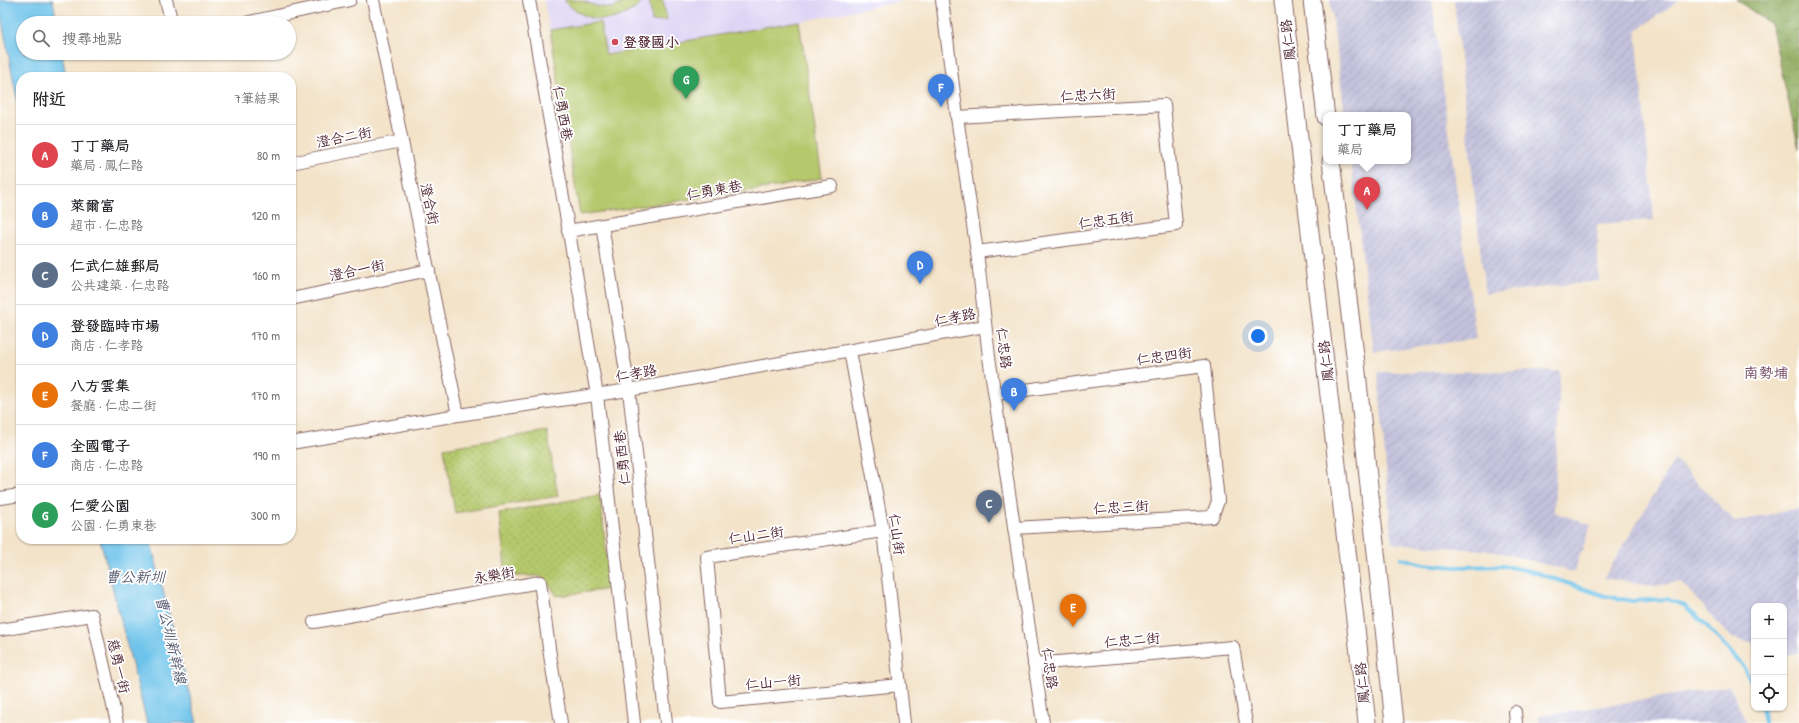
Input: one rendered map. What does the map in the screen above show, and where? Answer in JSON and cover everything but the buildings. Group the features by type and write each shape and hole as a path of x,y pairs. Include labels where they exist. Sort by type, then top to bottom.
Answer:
{"main road":[{"name":"鳳仁路","path":"1283,0 1367,723"},
{"name":"鳳仁路","path":"1312,0 1326,112"},
{"name":"鳳仁路","path":"1331,164 1357,370 1394,723"}],"street":[{"path":"166,0 170,16"},
{"path":"277,16 350,0"},
{"name":"澄合街","path":"373,0 458,415"},
{"name":"仁勇西巷","path":"529,0 597,395 634,723"},
{"name":"仁忠路","path":"942,0 957,117 977,252 985,326 1042,723"},
{"name":"仁忠六街","path":"957,117 1164,105 1169,162"},
{"name":"澄合二街","path":"296,162 402,141"},
{"name":"仁忠五街","path":"977,252 1176,225 1169,162"},
{"name":"仁勇東巷","path":"602,225 832,186"},
{"path":"568,231 602,225"},
{"name":"仁勇西巷","path":"602,225 629,390 666,723"},
{"name":"澄合一街","path":"296,298 428,270"},
{"name":"仁孝路","path":"296,442 458,415 629,390 985,326"},
{"name":"仁山街","path":"850,351 883,531 904,723"},
{"name":"仁忠四街","path":"995,394 1204,366 1218,501"},
{"path":"0,498 16,496"},
{"name":"仁忠三街","path":"1014,528 1212,517 1218,501"},
{"name":"仁山二街","path":"712,631 708,557 883,531"},
{"name":"永樂街","path":"314,622 540,582 550,655 562,723"},
{"name":"慈勇一街","path":"0,630 92,615 117,723"},
{"name":"仁山一街","path":"712,631 720,702 900,685"},
{"name":"仁忠二街","path":"1034,664 1233,647 1246,723"}],"shaded area":[{"name":"登發國小","path":"544,0 905,0 809,20 606,55 555,60"},
{"path":"1330,0 1432,0 1476,339 1374,352 1351,164 1411,164 1411,112 1345,112"},
{"path":"1454,0 1679,0 1636,31 1654,220 1597,224 1599,281 1485,294"},
{"path":"1560,371 1554,512 1591,525 1574,572 1494,551 1392,543 1378,372"},
{"path":"1675,459 1735,522 1799,508 1799,652 1789,656 1787,655 1787,603 1751,603 1751,643 1732,638 1681,582 1653,586 1604,578"},
{"path":"1730,686 1746,723 1539,723 1539,716"}],"green space":[{"path":"564,0 580,0 596,6 612,8 628,0 643,0 635,8 620,16 603,20 594,19 578,12"},
{"path":"649,0 663,0 667,20 652,22"},
{"path":"1736,0 1799,0 1799,149 1771,24"},
{"path":"799,21 822,178 775,187 580,215 550,30 600,22 606,55"},
{"path":"547,431 558,496 455,513 444,448"},
{"path":"600,495 610,589 557,596 546,580 539,576 506,576 499,513"}],"water":[{"path":"0,0 53,0 56,16 16,16 16,60 63,60 65,72 16,72 16,94 0,11"},
{"name":"曹公新圳","path":"101,544 151,544 197,723 147,723"}],"waterway":[{"path":"1401,558 1424,564 1455,567 1505,566 1534,572 1605,596 1632,601 1667,599 1685,606 1701,620 1741,663 1751,681"},
{"path":"1763,711 1765,723"}],"place":[{"name":"登發國小","path":"615,42"},
{"name":"仁愛公園","path":"686,99"},
{"name":"全國電子","path":"941,107"},
{"name":"丁丁藥局","path":"1367,210"},
{"name":"登發臨時市場","path":"920,284"},
{"name":"萊爾富","path":"1014,411"},
{"name":"仁武仁雄郵局","path":"989,523"},
{"name":"八方雲集","path":"1073,627"}],"district":[{"name":"南勢埔","path":"1766,373"}],"water label":[{"name":"曹公圳新幹線","path":"171,640"}]}
